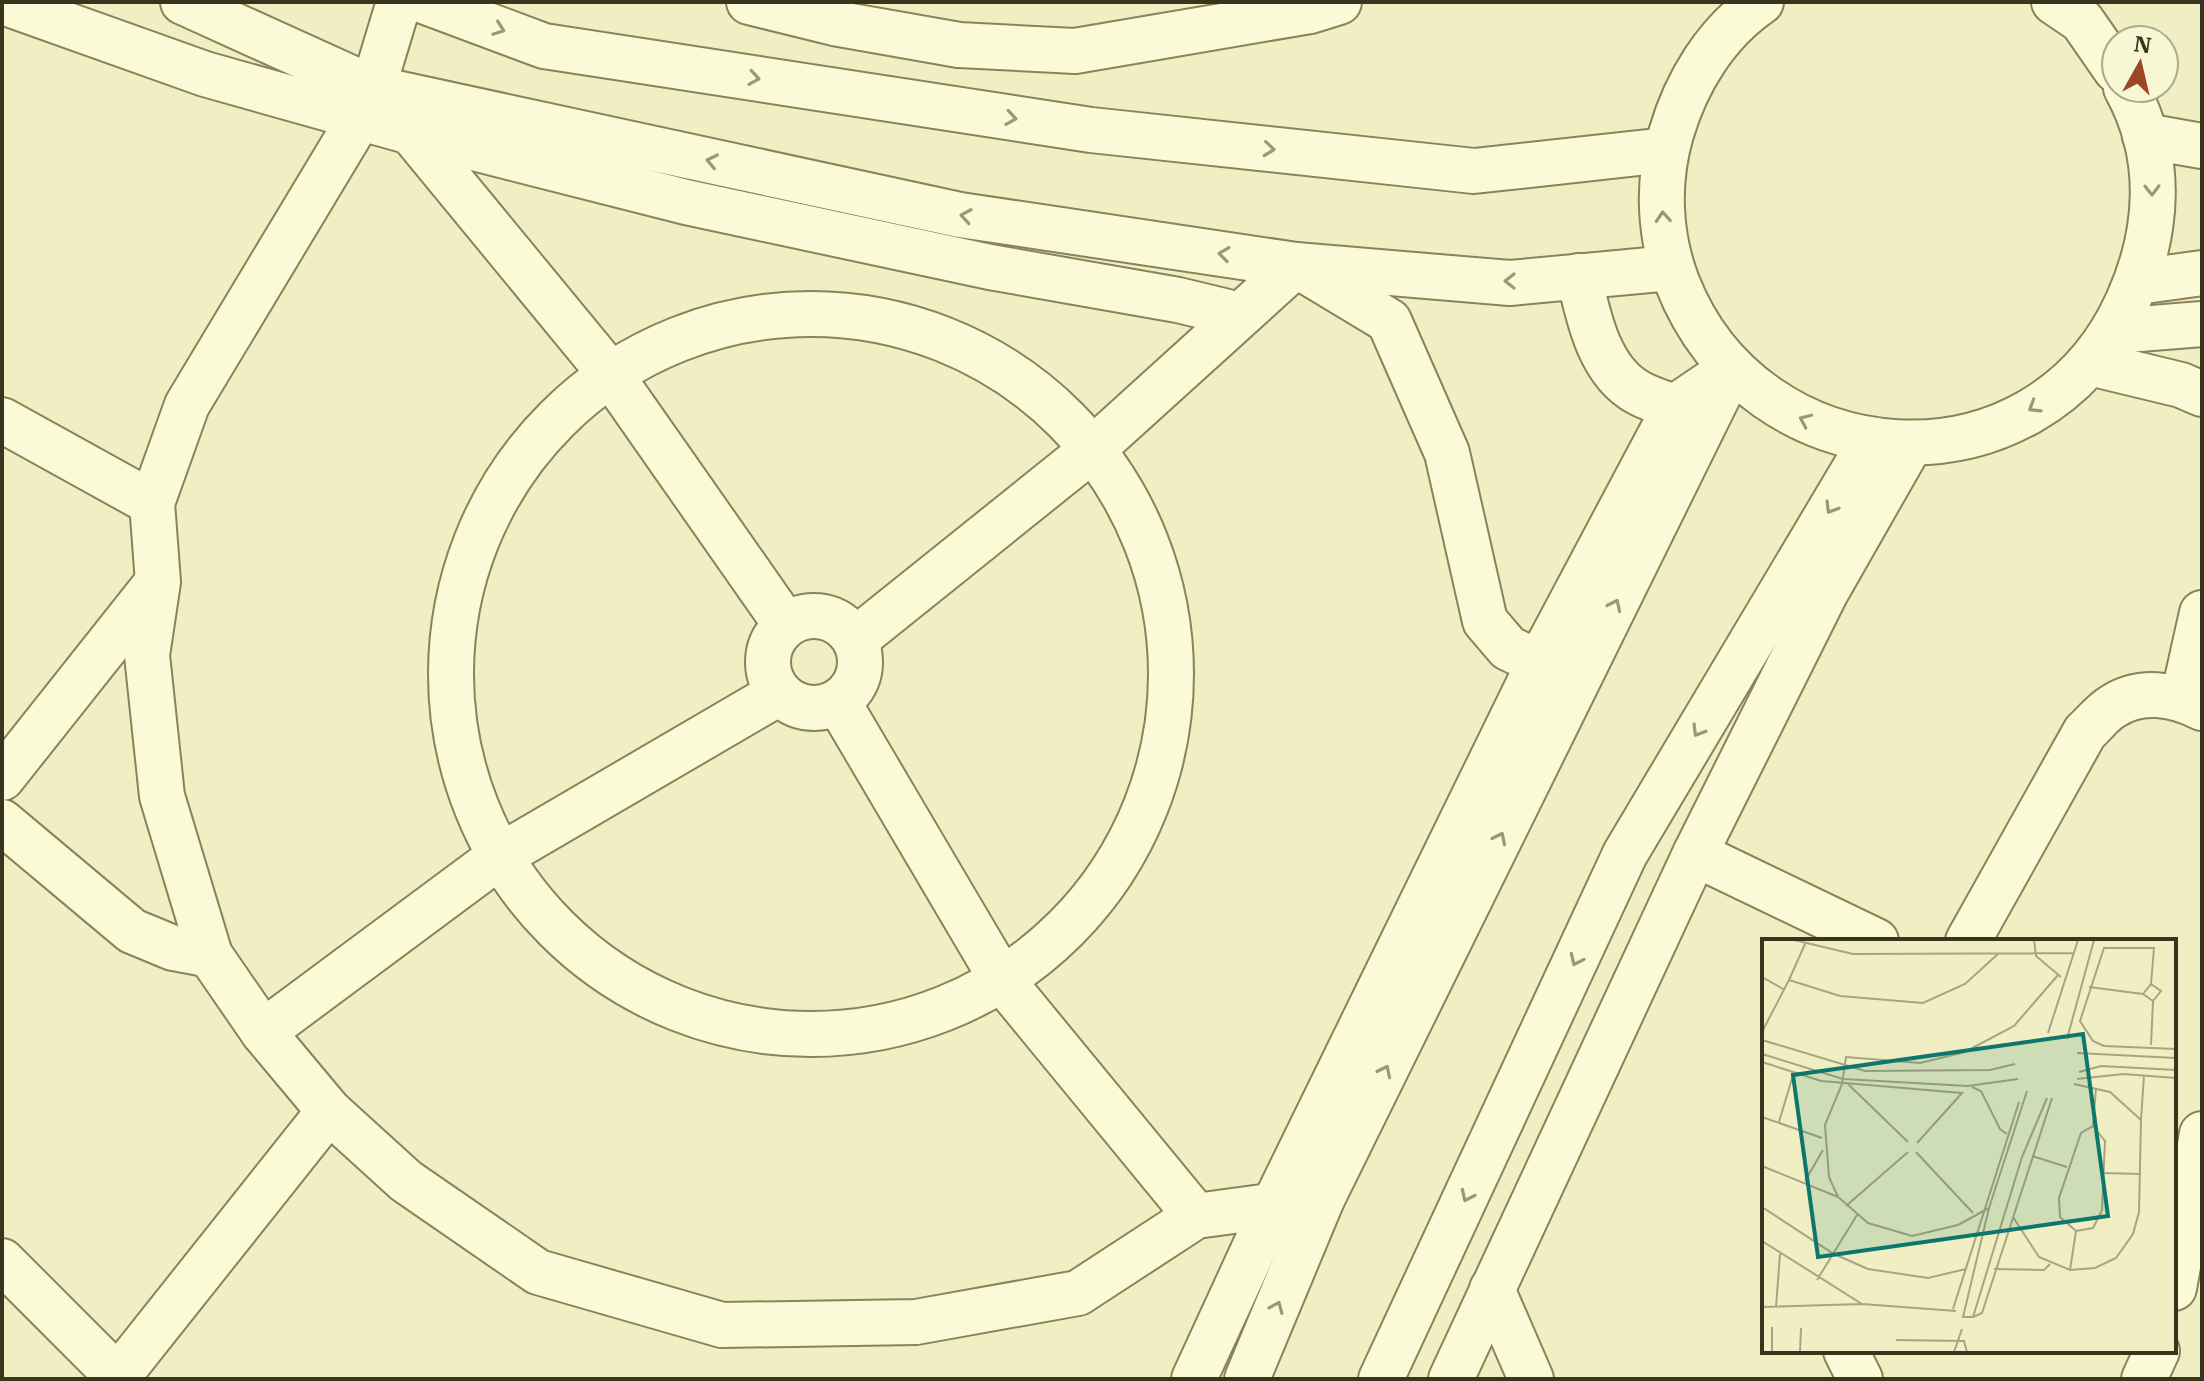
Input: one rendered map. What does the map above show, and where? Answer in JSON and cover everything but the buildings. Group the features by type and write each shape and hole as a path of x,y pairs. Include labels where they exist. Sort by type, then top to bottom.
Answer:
{"street":[{"path":"3,2 205,74 960,215 1296,265 1510,283 1671,268"},
{"path":"183,2 366,103 411,132 611,375 786,625"},
{"path":"399,2 366,103 187,405 152,503 158,582 147,655 162,796 210,955 263,1032 329,1111 406,1181 538,1272 722,1325 916,1322 1078,1293 1196,1216 1322,1199"},
{"path":"426,2 544,46 1091,130 1474,171 1666,150"},
{"path":"749,2 834,23 959,45 1075,51 1310,11 1339,2"},
{"path":"1753,5 1720,39 1696,72 1678,109 1666,150 1661,189 1663,229 1671,268 1706,339 1731,369 1761,395 1796,416 1832,432 1891,442 1951,439 1990,430 2027,412 2061,390 2102,347 2137,282 2146,256 2153,217 2152,176 2145,136 2132,104"},
{"path":"2074,8 2100,46"},
{"path":"411,132 686,202 990,267 1178,300 1240,315"},
{"path":"2145,136 2202,146"},
{"path":"855,640 1093,449 1296,265"},
{"path":"1296,265 1389,321 1447,453 1485,621 1508,648 1539,663"},
{"path":"2137,282 2202,273"},
{"path":"1579,276 1589,318 1609,366 1637,392 1675,407"},
{"path":"822,315 866,319 952,343 992,363 1029,387 1093,449 1120,487 1142,529 1158,573 1168,618 1172,665 1168,727 1163,758 1149,802 1129,845 1105,885 1041,953 1002,980 915,1019 868,1029 820,1034 772,1031 724,1023 636,988 595,962 559,931 527,895 500,856 478,811 462,764 453,716 451,667 455,618 466,570 483,523 507,480 537,440 572,405 611,375 649,353 690,335 733,323 822,315"},
{"path":"2102,347 2202,324"},
{"path":"2102,347 2202,394"},
{"path":"1194,1379 1274,1205 1539,663 1675,407 1731,369"},
{"path":"1247,1379 1322,1199 1731,369"},
{"path":"2,420 152,503"},
{"path":"1451,1379 1695,854 1826,592 1891,442"},
{"path":"1381,1379 1625,854 1891,442"},
{"path":"2,778 158,582"},
{"path":"1969,939 2085,732 2113,706 2151,694 2193,703 2202,613"},
{"path":"799,618 828,618 844,626 855,640 860,657 859,674 851,690 838,702 807,708 792,703 779,693 770,679 767,663 769,649 786,625 799,618"},
{"path":"263,1032 500,856 779,693"},
{"path":"838,702 1002,980 1196,1216"},
{"path":"2,822 132,931 173,948 210,955"},
{"path":"1695,854 1872,939"},
{"path":"2,1261 118,1378 329,1111"},
{"path":"2176,1277 2202,1134"},
{"path":"1492,1289 1531,1379"},
{"path":"1847,1353 1860,1379"},
{"path":"2144,1379 2156,1353"}]}
